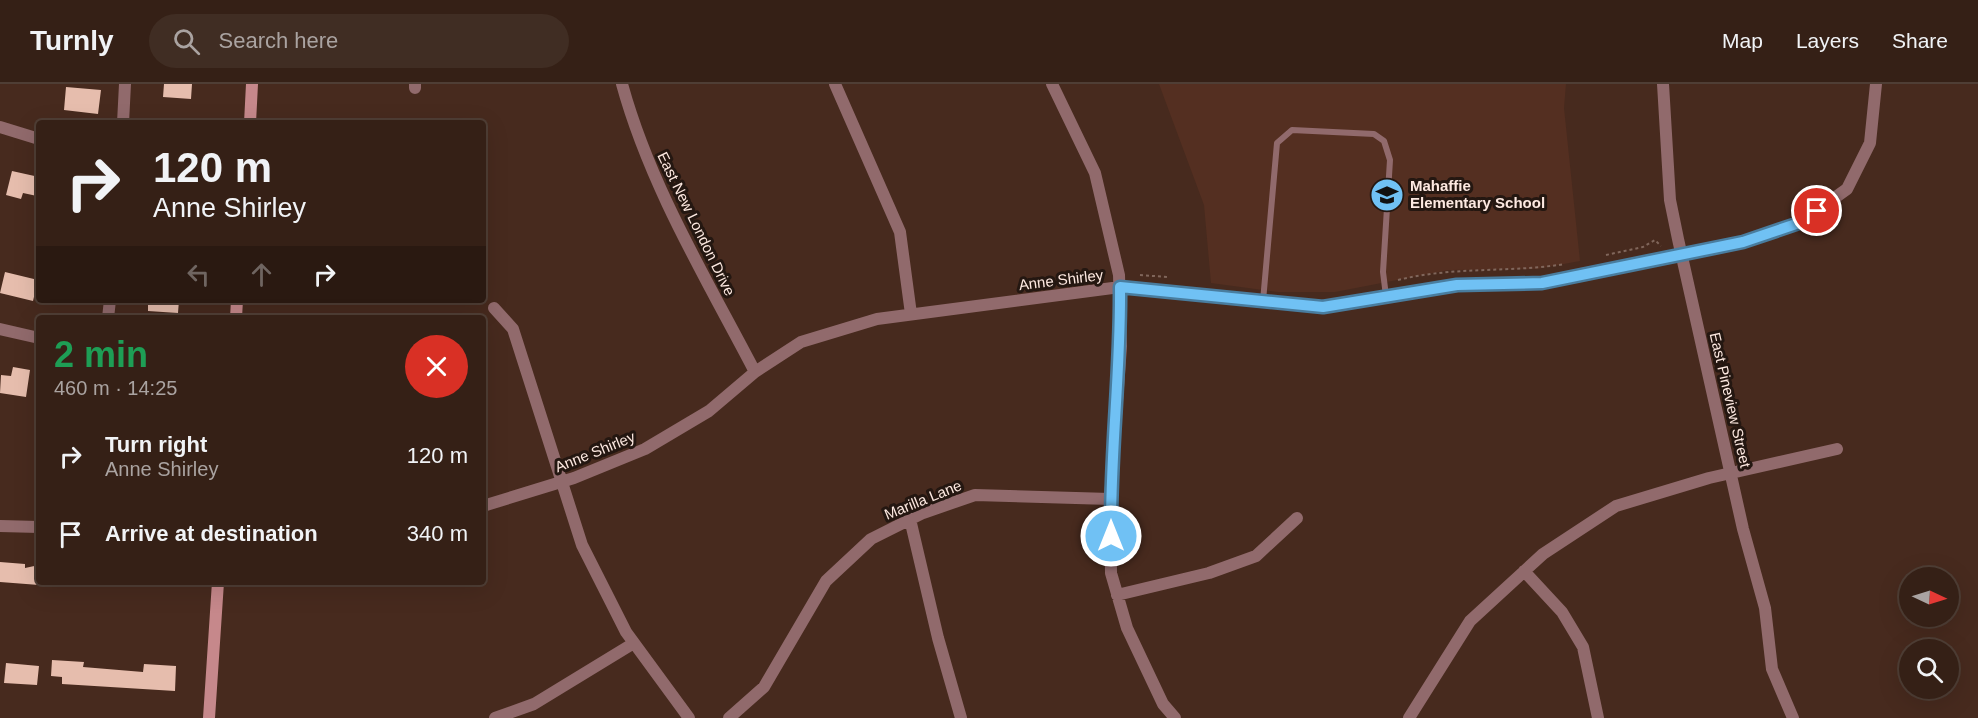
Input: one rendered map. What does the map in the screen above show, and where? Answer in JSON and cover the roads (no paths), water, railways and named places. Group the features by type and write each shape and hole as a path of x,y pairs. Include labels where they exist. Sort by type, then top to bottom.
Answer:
{"main road":[{"path":"250,120 252,84"},
{"path":"209,718 218,585"}],"street":[{"path":"123,120 125,84"},
{"name":"East New London Drive","path":"622,84 632,120 661,192 754,372"},
{"path":"836,84 900,232 910,314"},
{"path":"1052,84 1095,173 1120,281 1121,346 1110,499 1111,573 1127,628 1163,704 1175,718"},
{"name":"East Pineview Street","path":"1664,84 1670,200 1743,530 1765,608 1772,669 1792,718"},
{"name":"Anne Shirley","path":"486,505 561,482 645,449 710,411 754,372 801,342 877,319 1120,281 1158,289 1323,307 1385,290 1542,283 1743,242 1802,222 1847,189 1870,143 1876,84"},
{"path":"0,127 36,138"},
{"path":"494,308 513,329 582,545 634,643 688,718"},
{"path":"0,329 36,337"},
{"path":"1409,718 1412,708 1470,621 1543,554 1616,506 1731,473 1838,449"},
{"name":"Marilla Lane","path":"729,718 764,687 826,581 872,539 910,519 975,495 1110,499"},
{"path":"910,519 938,638 961,718"},
{"path":"1117,595 1209,573 1256,556 1296,519"},
{"path":"0,526 36,527"},
{"path":"1524,571 1562,612 1583,646 1598,718"},
{"path":"495,718 534,704 634,643"}],"lane":[{"path":"1263,302 1276,143 1292,130 1374,134 1384,141 1390,159 1385,290"}],"place":[{"name":"Mahaffie Elementary School","path":"1387,195"}]}
